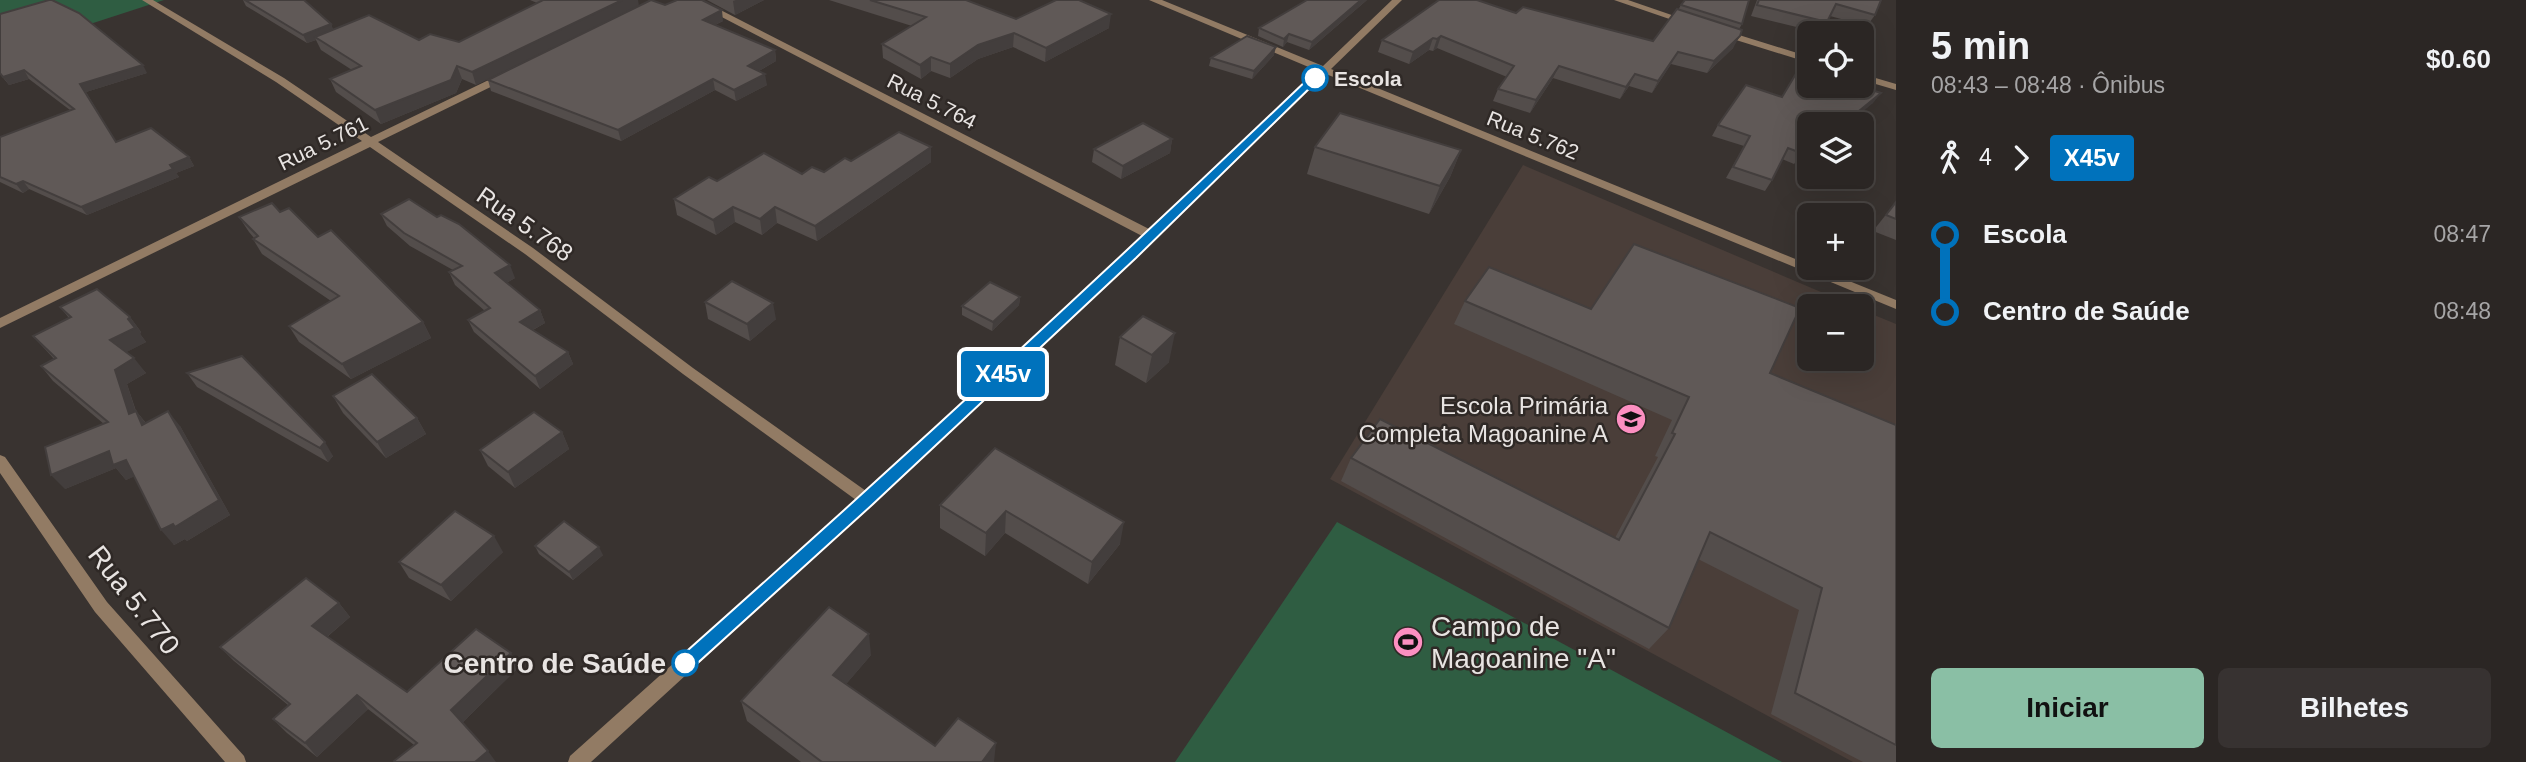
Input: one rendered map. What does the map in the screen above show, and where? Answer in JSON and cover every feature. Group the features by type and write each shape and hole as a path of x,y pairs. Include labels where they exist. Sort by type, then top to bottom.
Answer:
{"street":[{"name":"Rua 5.768","path":"147,0 280,80 530,251 688,371 867,500"},
{"name":"Rua 5.764","path":"694,0 1152,236"},
{"name":"Rua 5.762","path":"1154,0 1320,73 1896,305"},
{"path":"577,762 867,500 1152,236 1397,0"},
{"path":"1619,0 1695,24"},
{"path":"1708,28 1797,56"},
{"name":"Rua 5.761","path":"0,323 517,71"},
{"path":"1874,81 1896,88"},
{"name":"Rua 5.770","path":"0,461 101,607 237,762"}],"shaded area":[{"name":"Escola Primária Completa Magoanine A","path":"1523,165 1826,294 1797,294 1797,371 1874,371 1874,315 1896,324 1896,762 1853,762 1330,479"}],"green space":[{"path":"0,0 164,0 84,26 0,71"},
{"name":"Campo de Magoanine \"A\"","path":"1337,522 1782,762 1175,762"}],"building":[{"path":"49,0 79,13 143,65 80,84 116,142 151,128 189,157 170,165 173,169 81,207 23,181 16,184 0,177 0,137 74,109 24,70 3,77 0,73 0,14"},
{"path":"245,0 304,0 331,24 303,35"},
{"path":"543,0 622,0 472,72 457,66 451,80 375,110 330,79 361,66 315,37 369,15 419,40 430,34 459,42"},
{"path":"651,0 665,5 677,0 702,0 722,10 703,20 775,50 748,66 765,74 734,90 713,79 618,130 488,80"},
{"path":"870,0 966,0 1016,19 1056,0 1079,0 1111,14 1046,48 1014,33 978,45 950,64 931,57 920,65 882,44 926,17"},
{"path":"1307,0 1361,0 1312,42 1289,34 1284,39 1259,28"},
{"path":"1439,0 1477,0 1516,13 1523,7 1653,41 1677,9 1742,30 1740,36 1714,61 1678,52 1658,81 1635,74 1626,87 1559,66 1536,100 1498,89 1514,66 1441,36 1433,38 1413,52 1382,40"},
{"path":"1685,0 1749,0 1742,24 1681,5"},
{"path":"1759,0 1881,0 1875,15 1836,4 1828,21 1757,5"},
{"path":"1247,36 1276,47 1254,71 1211,58"},
{"path":"1797,72 1797,98 1874,98 1874,91 1881,93 1858,112 1797,112 1797,151 1788,148 1772,180 1733,167 1750,136 1718,125 1746,85 1782,97"},
{"path":"1340,113 1461,150 1440,186 1315,147"},
{"path":"1143,123 1172,139 1123,166 1094,149"},
{"path":"899,132 931,147 815,226 775,207 760,219 733,207 713,220 674,199 709,177 717,181 764,153 802,174 812,167 824,172 845,158 851,161"},
{"path":"409,199 437,217 441,215 459,224 510,265 495,273 540,310 520,322 568,352 535,376 468,320 490,308 449,272 462,266 404,233 381,214"},
{"path":"1896,202 1896,219 1886,215"},
{"path":"272,203 280,212 289,208 318,237 331,230 423,322 342,364 289,326 339,296 253,239 258,236 239,217"},
{"path":"1634,244 1797,307 1797,314 1770,373 1896,425 1896,745 1795,693 1822,588 1710,532 1669,628 1351,458 1380,419 1619,540 1675,434 1672,433 1689,397 1465,301 1489,267 1591,309"},
{"path":"732,281 773,303 747,324 705,302"},
{"path":"990,282 1020,297 993,322 962,306"},
{"path":"97,289 130,317 128,319 135,328 110,340 134,358 115,370 129,414 136,411 142,425 168,411 219,500 175,527 173,524 161,530 126,460 113,465 109,451 51,475 45,447 108,422 41,366 56,358 33,336 71,317 60,307"},
{"path":"1143,316 1175,333 1152,355 1120,337"},
{"path":"242,356 325,442 320,448 187,373"},
{"path":"372,374 417,418 377,442 333,396"},
{"path":"534,412 562,432 508,472 480,450"},
{"path":"995,448 1124,522 1092,562 1006,511 986,533 940,505"},
{"path":"455,511 494,536 441,585 399,562"},
{"path":"564,521 599,547 569,572 535,546"},
{"path":"306,578 339,603 312,626 407,692 476,629 511,653 451,710 488,751 475,762 395,762 417,743 357,695 305,743 273,719 290,704 220,647"},
{"path":"829,607 869,634 833,675 935,746 958,718 996,743 982,762 822,762 741,701"}],"bus line":[{"name":"X45v","path":"685,663 867,500 1132,255 1315,78"}],"place":[{"name":"Escola","path":"1315,78"},
{"name":"Escola Primária Completa Magoanine A","path":"1631,419"},
{"name":"Campo de Magoanine \"A\"","path":"1408,642"},
{"name":"Centro de Saúde","path":"685,663"}]}
